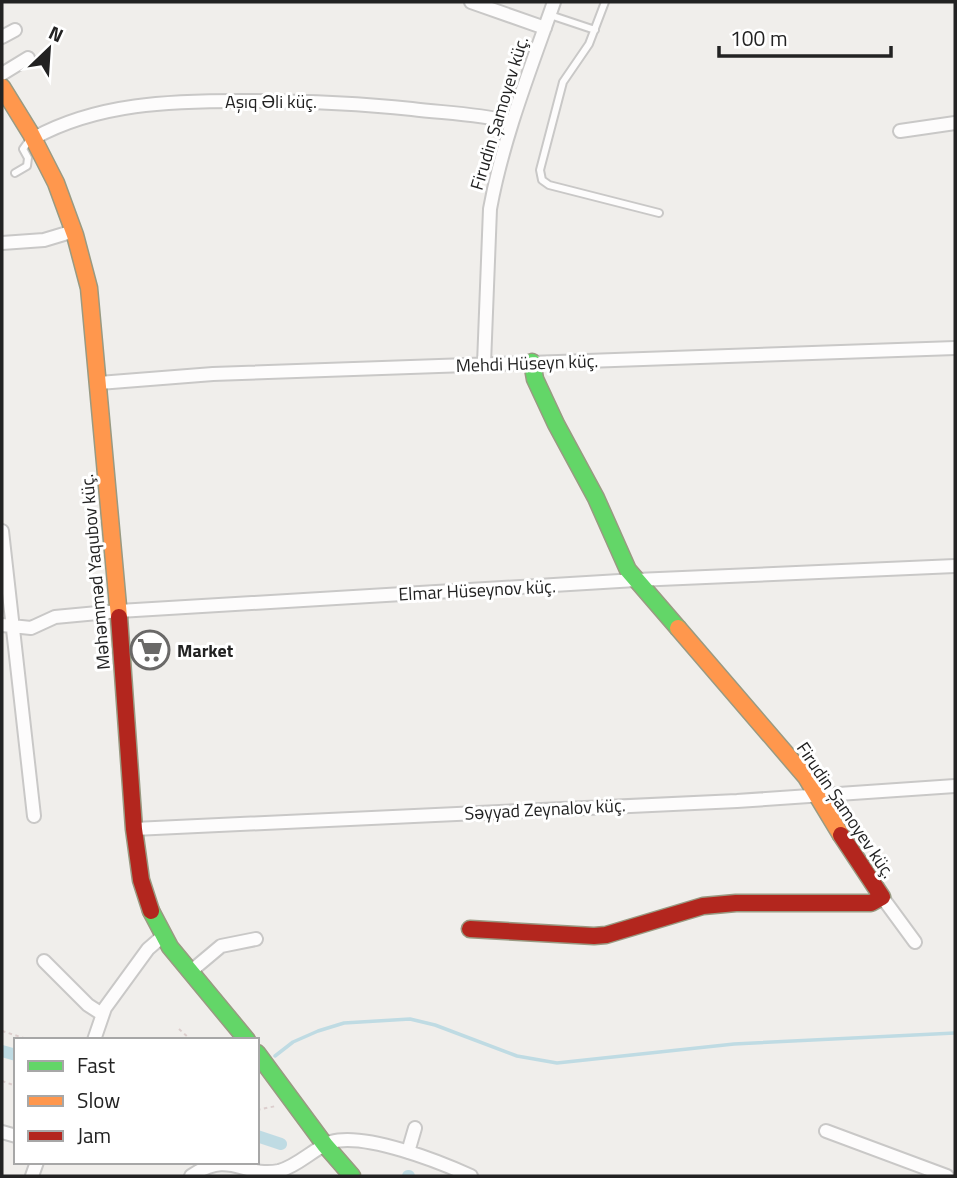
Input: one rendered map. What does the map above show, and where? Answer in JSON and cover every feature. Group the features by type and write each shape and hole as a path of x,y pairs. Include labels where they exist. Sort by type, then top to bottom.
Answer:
{"main road":[{"name":"Məhəmməd Yaqubov küç.","path":"2,87 34,138 60,194 74,231 89,288 119,611 134,829 141,880 163,936 245,1038"},
{"name":"Firudin Şamoyev küç.","path":"470,929 594,936 606,935 703,906 736,903 872,903 882,897 817,794 622,560 588,484 564,442 535,379 532,362"},
{"path":"259,1056 325,1145 352,1176"}],"street":[{"path":"471,2 547,21"},
{"name":"Firudin Şamoyev küç.","path":"484,364 490,209 512,122 554,2"},
{"path":"2,37 15,30"},
{"path":"2,74 28,58"},
{"name":"Aşıq Əli küç.","path":"34,138 56,127 124,107 202,101 317,101 476,116 512,122"},
{"path":"900,131 955,124"},
{"path":"2,243 44,240 74,231"},
{"name":"Mehdi Hüseyn küç.","path":"99,383 213,374 955,348"},
{"path":"2,531 8,626 34,817"},
{"name":"Elmar Hüseynov küç.","path":"8,626 31,628 64,615 119,611 636,580 955,566"},
{"name":"Səyyad Zeynalov küç.","path":"134,829 737,801 955,786"},
{"path":"882,897 915,942"},
{"path":"95,1038 102,1014 148,948 163,936"},
{"path":"190,972 221,946 256,939"},
{"path":"44,961 88,1005 102,1014"},
{"path":"408,1152 415,1128"},
{"path":"826,1131 947,1176"},
{"path":"224,1164 265,1172 279,1171 325,1145 346,1141 408,1152 471,1176"},
{"path":"191,1176 216,1164"}],"lane":[{"path":"605,2 589,44 563,82 540,170 542,180 549,185 659,213"},
{"path":"547,21 595,30"},
{"path":"15,173 27,166 29,158 23,149 27,142 34,138"}],"path":[{"path":"179,1029 189,1038"},
{"path":"2,1031 24,1038"},
{"path":"259,1110 273,1108 290,1097"}],"waterway":[{"path":"275,1056 293,1042 344,1023 410,1019 435,1025 517,1056 557,1063 734,1044 955,1033"},
{"path":"2,1051 14,1054"},
{"path":"259,1137 281,1144"}],"traffic: fast":[{"path":"532,362 535,379 596,498 628,570 678,628"},
{"path":"151,911 170,947 245,1038"},
{"path":"259,1056 325,1145 352,1176"}],"traffic: slow":[{"path":"2,87 31,134 56,183 75,235 89,288 119,617"},
{"path":"678,628 806,777 841,835"}],"traffic: jam":[{"path":"119,617 134,829 141,880 151,911"},
{"path":"470,929 594,936 606,935 703,906 736,903 871,903 882,897 841,835"}],"place":[{"name":"Market","path":"150,650"}]}
